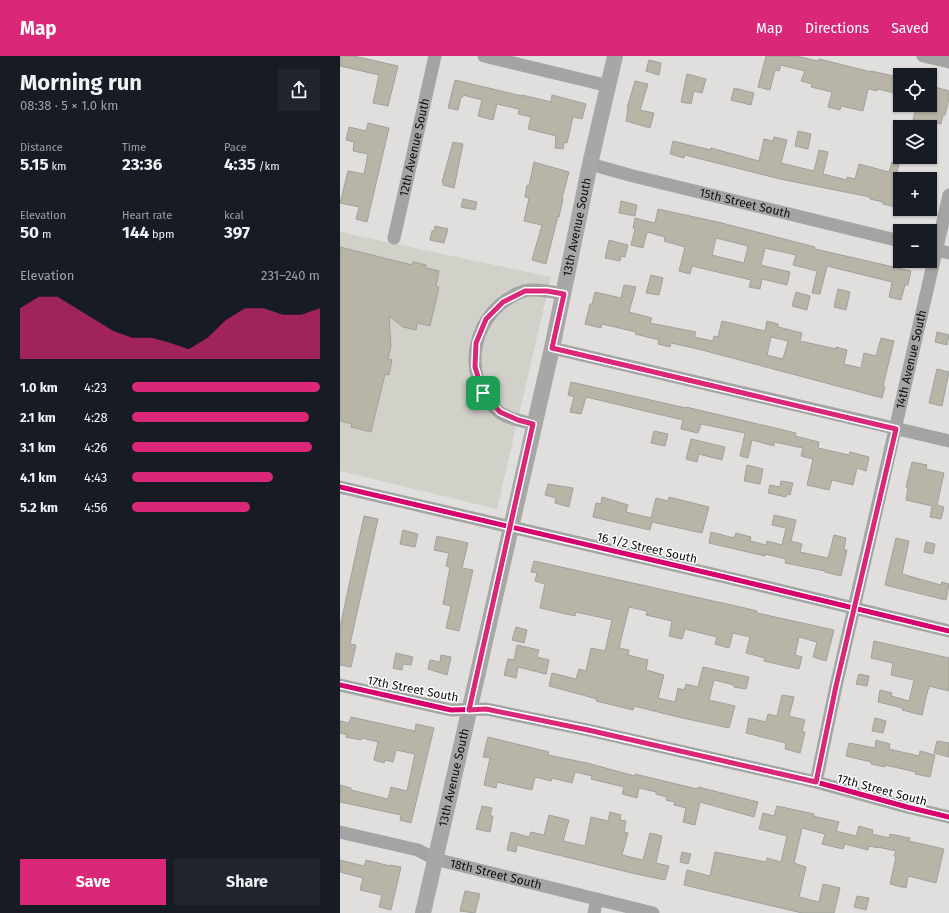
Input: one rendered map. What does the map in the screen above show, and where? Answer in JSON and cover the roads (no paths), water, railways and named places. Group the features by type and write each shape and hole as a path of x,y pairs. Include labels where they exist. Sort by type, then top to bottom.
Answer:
{"main road":[{"name":"13th Avenue South","path":"423,913 533,424 552,348 590,164 616,56"}],"street":[{"name":"12th Avenue South","path":"394,238 435,56"},
{"path":"484,56 521,60 608,86"},
{"path":"923,56 949,62"},
{"name":"15th Street South","path":"590,164 633,176 893,239"},
{"name":"14th Avenue South","path":"816,782 854,608 939,251 949,195"},
{"path":"533,424 518,420 500,412 483,393 475,367 476,343 486,319 503,302 525,291 547,291 564,294"},
{"path":"552,348 949,441"},
{"name":"16 1/2 Street South","path":"340,487 949,631"},
{"name":"17th Street South","path":"340,685 451,710 486,709 588,730 816,782 949,817"},
{"name":"18th Street South","path":"340,832 418,850 435,859 653,913"},
{"path":"594,913 597,899"}]}
